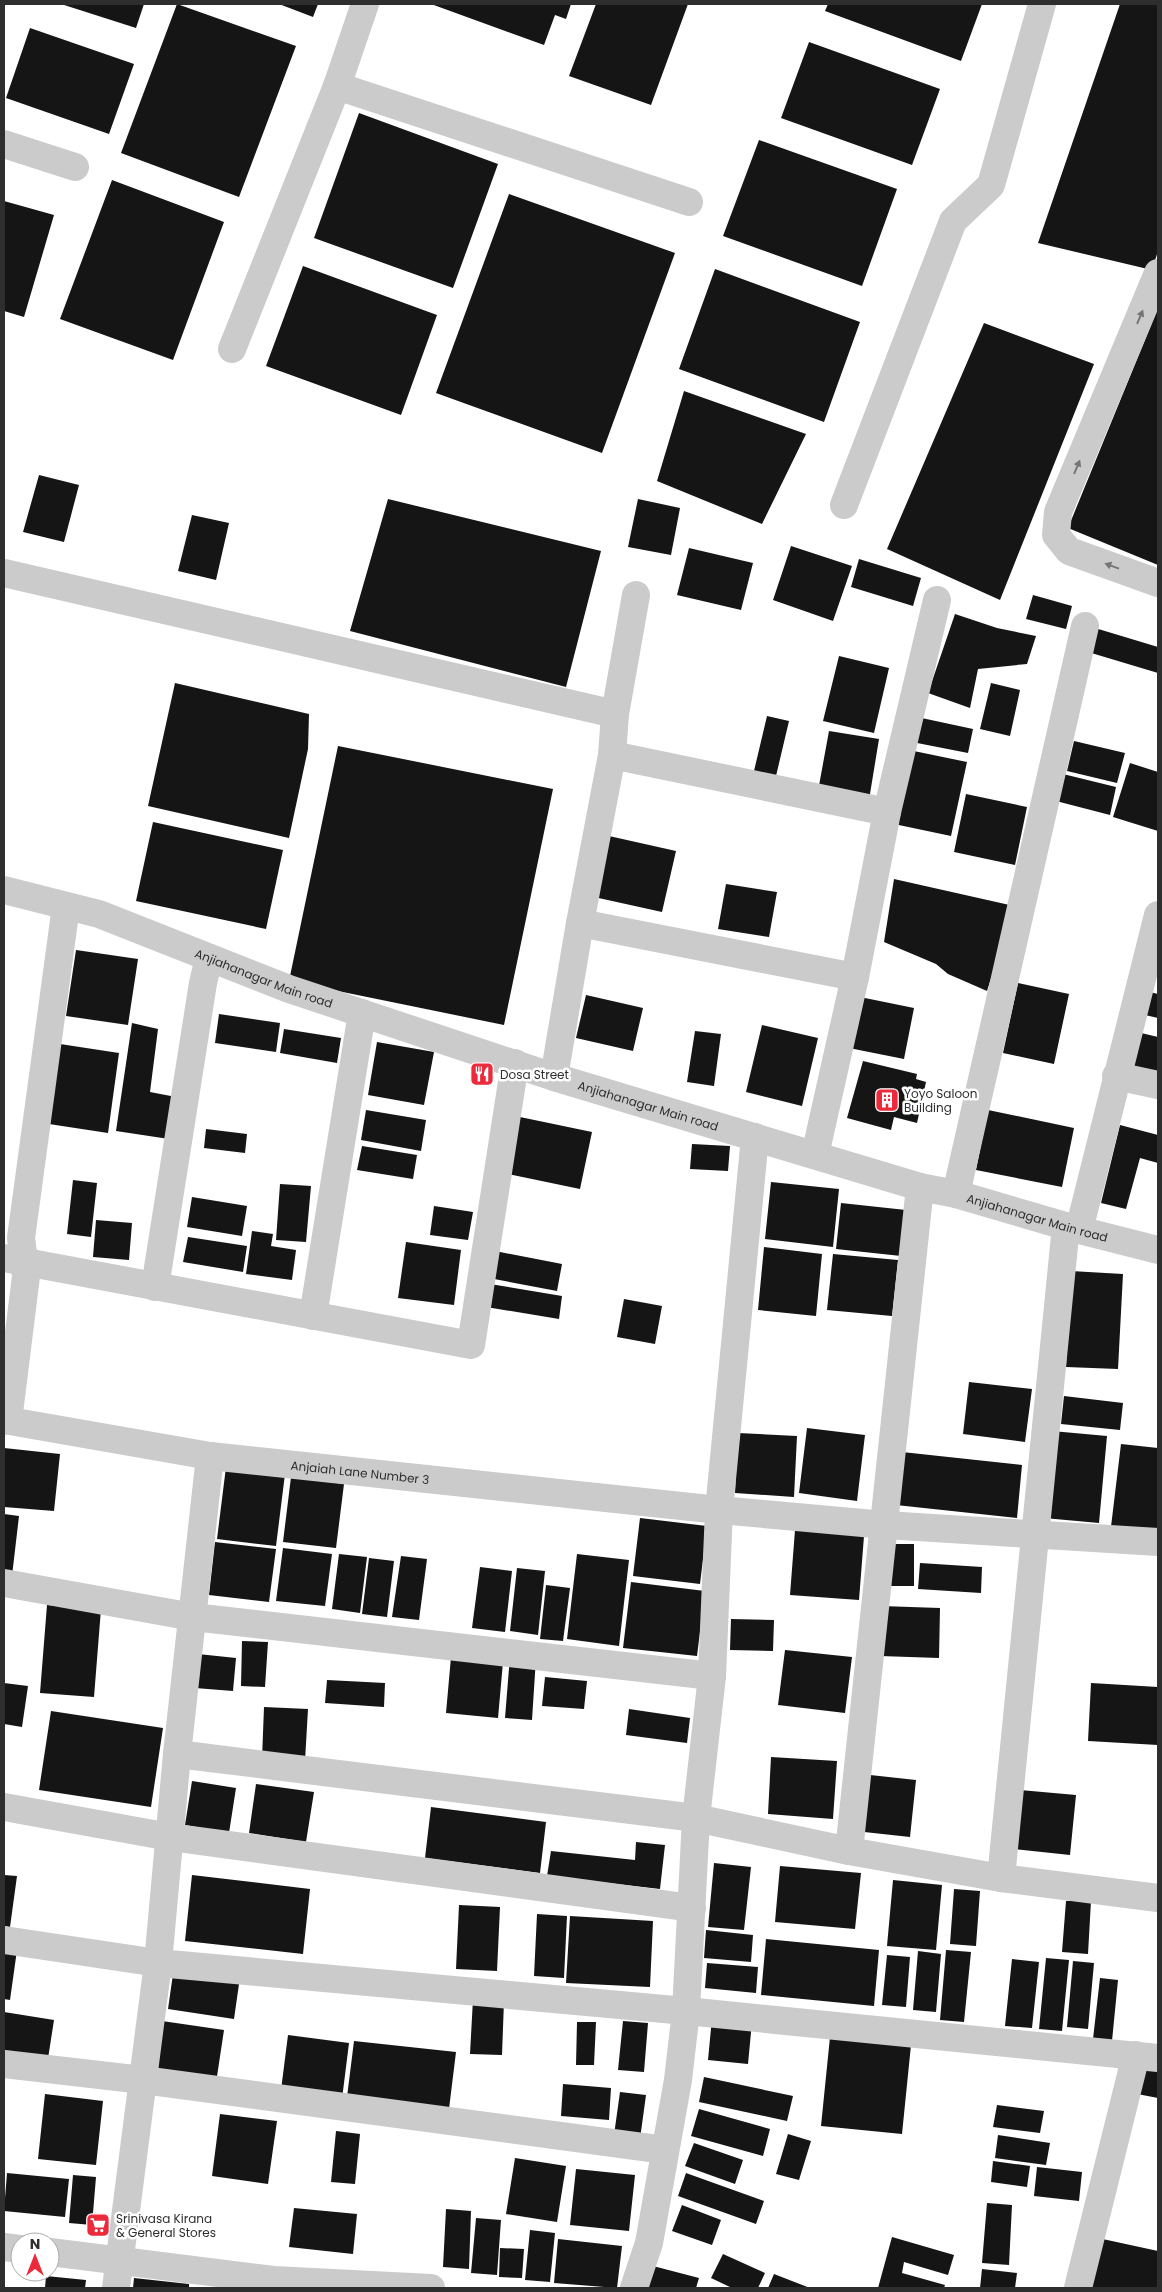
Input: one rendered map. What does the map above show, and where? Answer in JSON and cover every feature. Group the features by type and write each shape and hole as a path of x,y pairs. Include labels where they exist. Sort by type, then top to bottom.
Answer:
{"street":[{"path":"232,349 337,86 366,4"},
{"path":"844,505 953,221 991,185 1042,4"},
{"path":"337,86 688,202"},
{"path":"4,144 75,167"},
{"path":"1158,273 1058,512 1056,535 1069,551 1158,583"},
{"path":"4,573 615,714"},
{"path":"554,1077 580,923 612,755 615,714 636,595"},
{"path":"815,1156 855,977 887,812 937,600"},
{"path":"956,1194 1085,626"},
{"path":"612,755 887,812"},
{"name":"Anjiahanagar Main road","path":"4,890 99,914 289,989 554,1077 920,1188 956,1194 1072,1228 1158,1250"},
{"path":"14,1260 21,1238 66,906"},
{"path":"580,923 855,977"},
{"path":"1001,1878 1036,1536 1072,1228 1156,930"},
{"path":"155,1287 203,983 209,958"},
{"path":"313,1316 362,1013"},
{"path":"14,1260 471,1345 515,1063"},
{"path":"1116,1076 1158,1085"},
{"path":"634,2288 649,2242 678,2080 686,2011 696,1818 712,1676 719,1510 755,1137"},
{"path":"848,1851 885,1525 920,1188"},
{"path":"6,1420 26,1276 14,1260"},
{"name":"Anjaiah Lane Number 3","path":"6,1420 210,1456 719,1510 885,1525 1036,1536 1158,1542"},
{"path":"116,2288 158,1963 177,1754 210,1456"},
{"path":"4,1583 193,1617 712,1676"},
{"path":"177,1754 696,1818 848,1851 1001,1878 1158,1898"},
{"path":"4,1807 170,1837 692,1908"},
{"path":"4,1940 158,1963 686,2011 1147,2056 1078,2288"},
{"path":"4,2064 143,2080 665,2150"},
{"path":"60,2253 119,2260 273,2284 431,2288"}],"building":[{"path":"61,4 144,4 136,28"},
{"path":"177,4 296,46 239,197 121,153"},
{"path":"279,4 318,4 313,17"},
{"path":"431,4 571,4 566,19 555,15 544,45"},
{"path":"596,4 688,4 651,105 569,76"},
{"path":"828,4 982,4 961,61 825,11"},
{"path":"1120,4 1158,4 1158,251 1152,270 1038,243"},
{"path":"30,28 134,64 109,134 6,98"},
{"path":"809,42 940,89 912,165 781,118"},
{"path":"359,113 498,164 453,288 314,238"},
{"path":"759,140 897,189 862,286 723,236"},
{"path":"112,180 224,222 173,360 60,319"},
{"path":"509,194 675,253 602,453 436,393"},
{"path":"4,201 54,215 24,317 4,311"},
{"path":"303,266 437,315 401,415 266,366"},
{"path":"715,269 860,322 824,422 679,369"},
{"path":"1158,308 1158,565 1068,528"},
{"path":"984,323 1094,364 1000,600 887,549"},
{"path":"684,391 806,434 762,524 657,481"},
{"path":"39,475 79,485 64,542 23,532"},
{"path":"388,499 601,551 566,687 350,631"},
{"path":"638,499 680,508 671,555 628,547"},
{"path":"192,515 229,523 216,580 178,571"},
{"path":"791,546 852,566 833,621 773,600"},
{"path":"689,548 753,563 741,610 677,595"},
{"path":"859,559 921,578 913,606 851,587"},
{"path":"1033,595 1072,606 1066,629 1026,619"},
{"path":"955,614 997,628 1036,636 1027,664 978,669 970,708 928,693"},
{"path":"1095,628 1158,647 1158,673 1088,652"},
{"path":"839,656 889,668 874,733 823,721"},
{"path":"175,683 309,714 308,749 289,838 148,806"},
{"path":"991,683 1020,690 1010,736 980,729"},
{"path":"767,716 789,721 776,776 754,771"},
{"path":"917,717 973,729 968,753 912,742"},
{"path":"829,731 879,739 869,800 818,791"},
{"path":"1074,741 1125,753 1117,783 1067,771"},
{"path":"338,746 553,789 504,1025 289,981"},
{"path":"909,750 967,762 951,836 894,824"},
{"path":"1130,763 1158,772 1158,831 1113,817"},
{"path":"1063,774 1116,787 1110,815 1056,801"},
{"path":"966,794 1027,807 1015,865 954,852"},
{"path":"153,822 283,850 266,929 136,901"},
{"path":"609,836 676,851 662,912 594,897"},
{"path":"894,879 1014,906 987,991 948,974 936,964 884,942"},
{"path":"726,884 777,892 769,937 718,929"},
{"path":"76,950 138,959 128,1025 66,1016"},
{"path":"1018,983 1069,994 1054,1064 1003,1053"},
{"path":"1150,992 1158,994 1158,1018 1145,1015"},
{"path":"586,995 643,1008 633,1051 576,1038"},
{"path":"860,997 914,1008 904,1059 849,1048"},
{"path":"219,1014 280,1023 276,1052 215,1043"},
{"path":"132,1023 158,1029 150,1092 176,1097 169,1139 116,1131"},
{"path":"762,1025 818,1038 802,1106 746,1092"},
{"path":"284,1029 341,1038 337,1063 280,1053"},
{"path":"695,1031 721,1034 714,1086 687,1082"},
{"path":"1137,1032 1158,1037 1158,1076 1128,1069"},
{"path":"377,1042 434,1052 424,1105 368,1095"},
{"path":"60,1044 119,1053 108,1133 49,1124"},
{"name":"Yoyo Saloon Building","path":"863,1061 917,1074 916,1079 926,1082 917,1123 894,1117 891,1130 847,1118"},
{"path":"366,1110 426,1120 421,1151 361,1140"},
{"path":"988,1110 1074,1128 1062,1187 976,1170"},
{"path":"520,1117 592,1132 580,1189 508,1174"},
{"path":"1120,1125 1158,1135 1158,1163 1140,1158 1126,1209 1101,1203"},
{"path":"206,1129 247,1134 245,1153 204,1148"},
{"path":"692,1144 730,1146 728,1171 690,1169"},
{"path":"362,1146 417,1155 413,1179 357,1170"},
{"path":"73,1180 97,1183 91,1237 67,1234"},
{"path":"771,1182 839,1189 833,1247 765,1239"},
{"path":"280,1184 311,1186 306,1242 276,1240"},
{"path":"192,1197 247,1206 242,1236 187,1227"},
{"path":"841,1203 906,1210 901,1256 836,1249"},
{"path":"434,1206 473,1212 468,1240 430,1235"},
{"path":"96,1220 132,1223 129,1260 93,1257"},
{"path":"252,1231 273,1234 271,1246 296,1250 292,1280 246,1274"},
{"path":"188,1237 247,1246 243,1272 183,1262"},
{"path":"406,1242 461,1250 454,1305 398,1298"},
{"path":"764,1247 822,1254 816,1316 758,1310"},
{"path":"495,1251 562,1264 557,1291 489,1278"},
{"path":"833,1254 898,1260 892,1316 827,1310"},
{"path":"1071,1271 1123,1274 1118,1369 1066,1367"},
{"path":"490,1284 562,1296 559,1319 486,1307"},
{"path":"624,1299 662,1306 655,1344 617,1337"},
{"path":"969,1382 1032,1389 1025,1442 963,1434"},
{"path":"1064,1396 1123,1403 1120,1430 1061,1424"},
{"path":"807,1428 865,1435 857,1501 799,1493"},
{"path":"1052,1431 1107,1436 1099,1523 1044,1518"},
{"path":"738,1433 797,1436 794,1497 735,1493"},
{"path":"1121,1444 1158,1448 1158,1537 1110,1535"},
{"path":"4,1448 60,1454 54,1511 4,1507"},
{"path":"902,1452 1022,1465 1017,1518 896,1505"},
{"path":"226,1467 285,1474 276,1546 217,1539"},
{"path":"291,1477 344,1484 336,1548 283,1542"},
{"path":"4,1514 19,1516 12,1576 4,1575"},
{"path":"640,1518 707,1526 700,1584 633,1576"},
{"path":"795,1530 864,1536 859,1600 790,1595"},
{"path":"215,1542 276,1549 269,1602 209,1595"},
{"path":"891,1544 914,1544 914,1586 890,1586"},
{"path":"283,1548 332,1554 325,1606 276,1601"},
{"path":"339,1554 367,1557 360,1613 332,1609"},
{"path":"577,1554 629,1560 619,1646 567,1639"},
{"path":"401,1556 427,1559 419,1620 392,1617"},
{"path":"369,1558 394,1561 387,1617 362,1614"},
{"path":"920,1563 982,1567 981,1593 918,1589"},
{"path":"480,1567 512,1571 505,1632 472,1628"},
{"path":"517,1568 545,1571 538,1635 510,1631"},
{"path":"631,1582 705,1591 697,1656 623,1648"},
{"path":"546,1585 570,1588 563,1641 540,1639"},
{"path":"47,1605 101,1609 94,1697 40,1693"},
{"path":"881,1606 940,1608 939,1658 880,1656"},
{"path":"731,1619 774,1620 773,1651 730,1650"},
{"path":"242,1641 268,1642 265,1687 241,1686"},
{"path":"785,1650 852,1657 845,1713 778,1705"},
{"path":"198,1654 236,1658 233,1691 195,1688"},
{"path":"510,1656 536,1658 532,1720 505,1718"},
{"path":"451,1657 503,1662 498,1718 446,1713"},
{"path":"545,1677 587,1681 584,1709 542,1706"},
{"path":"327,1680 385,1683 384,1707 325,1703"},
{"path":"4,1683 28,1686 22,1727 4,1724"},
{"path":"1091,1683 1158,1687 1158,1745 1088,1741"},
{"path":"264,1707 308,1709 305,1761 262,1759"},
{"path":"629,1709 690,1718 687,1743 626,1735"},
{"path":"51,1711 163,1728 151,1807 39,1790"},
{"path":"771,1757 837,1761 833,1819 768,1814"},
{"path":"861,1774 916,1780 910,1837 855,1831"},
{"path":"192,1781 236,1788 229,1833 185,1825"},
{"path":"256,1784 314,1792 306,1842 249,1833"},
{"path":"1020,1790 1076,1795 1070,1855 1014,1849"},
{"path":"431,1807 546,1822 540,1873 425,1858"},
{"path":"636,1842 665,1845 660,1889 547,1876 551,1851 635,1860"},
{"path":"714,1863 751,1867 744,1930 708,1927"},
{"path":"780,1866 861,1873 855,1929 775,1922"},
{"path":"4,1875 17,1876 10,1927 4,1926"},
{"path":"192,1875 310,1889 303,1954 185,1941"},
{"path":"893,1880 942,1885 936,1950 887,1946"},
{"path":"954,1889 980,1891 976,1946 950,1944"},
{"path":"1066,1901 1091,1901 1088,1954 1062,1952"},
{"path":"459,1905 500,1907 497,1971 456,1969"},
{"path":"537,1914 567,1916 564,1978 534,1976"},
{"path":"570,1916 653,1921 650,1987 566,1983"},
{"path":"706,1930 753,1935 751,1962 704,1958"},
{"path":"766,1939 879,1950 874,2006 761,1995"},
{"path":"4,1948 17,1950 10,2000 4,1999"},
{"path":"946,1950 971,1952 964,2022 940,2020"},
{"path":"918,1951 941,1954 936,2012 913,2010"},
{"path":"887,1955 910,1957 906,2007 882,2005"},
{"path":"1046,1958 1069,1960 1062,2031 1039,2029"},
{"path":"1012,1959 1039,1962 1032,2028 1005,2026"},
{"path":"1073,1961 1094,1963 1088,2029 1067,2027"},
{"path":"707,1963 758,1967 756,1993 705,1988"},
{"path":"174,1967 240,1977 234,2019 168,2009"},
{"path":"1100,1978 1118,1980 1112,2041 1093,2039"},
{"path":"473,1999 504,2001 502,2055 470,2054"},
{"path":"4,2012 54,2020 47,2065 4,2059"},
{"path":"712,2018 752,2022 748,2064 708,2060"},
{"path":"162,2021 224,2030 216,2083 154,2075"},
{"path":"623,2021 648,2023 644,2072 618,2070"},
{"path":"577,2022 596,2022 594,2065 576,2065"},
{"path":"288,2035 349,2043 342,2099 281,2090"},
{"path":"830,2037 911,2045 902,2134 821,2126"},
{"path":"354,2041 456,2052 449,2109 347,2097"},
{"path":"1137,2067 1158,2071 1158,2098 1132,2093"},
{"path":"704,2077 793,2096 787,2121 699,2102"},
{"path":"563,2084 611,2088 609,2120 561,2116"},
{"path":"620,2092 646,2095 640,2139 614,2135"},
{"path":"45,2094 103,2101 96,2165 38,2159"},
{"path":"997,2105 1044,2111 1040,2133 993,2127"},
{"path":"699,2109 770,2129 763,2156 691,2136"},
{"path":"220,2114 277,2121 268,2184 212,2176"},
{"path":"336,2131 360,2134 355,2184 331,2182"},
{"path":"788,2134 811,2141 799,2180 776,2174"},
{"path":"998,2135 1050,2143 1046,2165 995,2158"},
{"path":"694,2143 743,2160 735,2184 685,2166"},
{"path":"515,2158 566,2166 557,2222 506,2214"},
{"path":"993,2161 1030,2166 1027,2187 991,2182"},
{"path":"1037,2167 1082,2172 1079,2201 1034,2196"},
{"path":"576,2169 635,2175 629,2231 570,2225"},
{"path":"7,2173 69,2179 65,2217 4,2211"},
{"path":"686,2173 764,2201 756,2224 678,2196"},
{"path":"73,2175 96,2177 92,2225 69,2223"},
{"path":"987,2203 1012,2205 1009,2265 982,2263"},
{"path":"682,2205 721,2220 712,2245 672,2231"},
{"path":"294,2208 357,2214 353,2254 289,2247"},
{"path":"446,2209 471,2211 469,2269 443,2267"},
{"path":"476,2218 501,2220 497,2275 471,2273"},
{"path":"530,2230 555,2233 550,2282 525,2280"},
{"path":"892,2237 954,2255 948,2275 904,2262 902,2273 945,2285 944,2288 878,2288"},
{"path":"1098,2238 1158,2251 1158,2288 1086,2288"},
{"path":"558,2239 622,2246 617,2288 554,2283"},
{"path":"500,2248 524,2249 522,2278 499,2277"},
{"path":"723,2254 765,2273 758,2288 732,2288 711,2278"},
{"path":"653,2266 699,2278 696,2288 647,2288"},
{"path":"982,2269 1017,2273 1015,2288 980,2288"},
{"path":"774,2274 810,2288 768,2288"},
{"path":"60,2277 86,2280 85,2288 45,2288 46,2282 60,2282"},
{"path":"134,2278 189,2284 189,2288 133,2288"}],"place":[{"name":"Dosa Street","path":"482,1074"},
{"name":"Yoyo Saloon Building","path":"887,1100"},
{"name":"Srinivasa Kirana & General Stores","path":"98,2225"}]}
